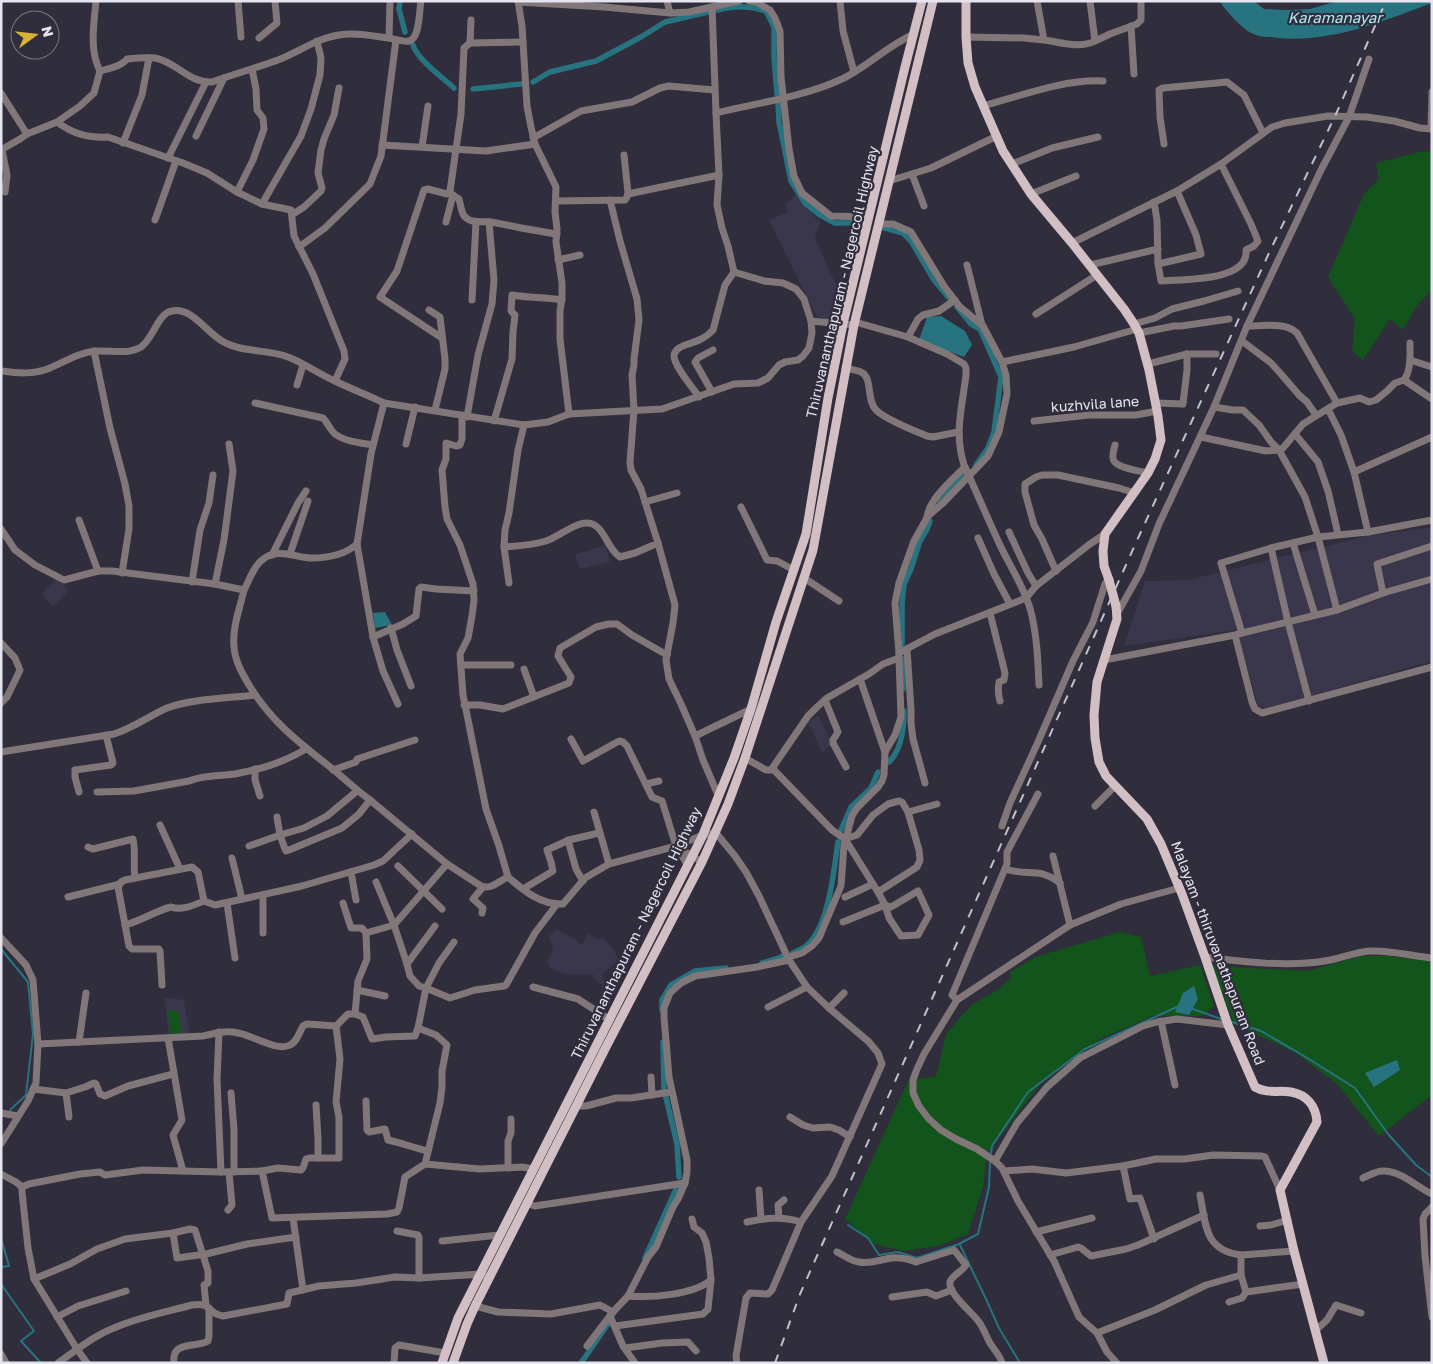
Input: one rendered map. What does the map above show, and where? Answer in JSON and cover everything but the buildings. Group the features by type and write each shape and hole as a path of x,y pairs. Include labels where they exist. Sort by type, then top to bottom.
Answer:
{"main road":[{"name":"Thiruvananthapuram - Nagercoil Highway","path":"453,1363 499,1235 693,856 734,758 751,709 776,622 806,534 828,398 843,324 922,1"},
{"name":"Thiruvananthapuram - Nagercoil Highway","path":"442,1363 458,1318 528,1204 702,862 716,833 744,758 813,550 854,323 932,1"},
{"path":"966,1 968,64 975,87 1003,151 1031,194 1124,309 1137,329 1149,370 1161,440 1148,473 1105,534 1104,566 1116,610"},
{"name":"Malayam - thiruvanathapuram Road","path":"1116,610 1117,619 1097,682 1094,715 1098,762 1106,776 1148,819 1161,844 1205,957 1228,1025 1256,1088 1266,1092 1292,1092 1304,1097 1311,1103 1316,1112 1317,1122 1280,1190"},
{"path":"1280,1190 1324,1363"}],"street":[{"path":"5,192 7,175 2,150 27,134 57,122 94,93 100,71 93,50 96,1"},
{"path":"238,1 241,37"},
{"path":"259,38 276,23 274,1"},
{"path":"299,248 325,228 370,184 381,156 392,39 390,1"},
{"path":"100,71 125,63 127,59 154,58 176,67 193,79 212,82 252,69 317,41 340,34 411,41 416,35 421,1"},
{"path":"667,1 670,13"},
{"path":"568,414 560,338 562,283 558,260 555,212 556,187 534,141 527,106 522,26 518,2 604,4 670,13 689,12 739,1"},
{"path":"749,1 756,2 770,10 780,31 782,98 794,176 802,193 831,216 869,217"},
{"path":"840,1 843,31 854,72"},
{"path":"1037,1 1044,40"},
{"path":"1090,1 1095,41"},
{"path":"966,37 1044,40 1078,46 1091,43 1137,24 1141,20 1141,1"},
{"path":"712,7 712,50 715,71 714,90 718,175 717,205 734,272"},
{"path":"470,20 470,43"},
{"path":"1131,26 1134,74"},
{"path":"716,112 816,90 854,72 893,44 914,34"},
{"path":"262,204 301,136 311,109 321,66 317,41"},
{"path":"446,222 461,114 464,48 470,43 523,42"},
{"path":"123,143 142,95 149,58"},
{"path":"1116,610 1141,571 1158,524 1201,437 1247,326 1321,170 1349,117 1369,59"},
{"path":"237,192 253,160 264,129 263,118 257,110 256,89 252,69"},
{"path":"196,136 224,78"},
{"path":"983,106 1054,87 1090,80 1103,81"},
{"path":"168,158 206,82"},
{"path":"1164,144 1159,90 1163,88 1227,82 1244,94 1263,133"},
{"path":"382,145 486,152 534,141 581,110 632,102 660,88 669,86 714,90"},
{"path":"293,214 304,207 321,191 318,173 321,150 334,114 339,88"},
{"path":"1072,243 1176,191 1221,164 1272,127 1284,122 1328,116 1349,117 1394,121 1431,129 1432,92"},
{"path":"1,93 27,134"},
{"path":"422,148 428,106"},
{"path":"57,122 65,129 79,135 97,138 108,137 176,161 207,173 237,192 262,204 291,210 293,214 294,236 313,274 344,351 344,358 335,381"},
{"path":"889,181 931,168 996,136"},
{"path":"1012,164 1052,148 1098,137"},
{"path":"556,201 626,200 628,194 624,155"},
{"path":"155,220 176,161"},
{"path":"1154,202 1161,281 1211,277 1232,272 1244,263 1247,256 1246,250 1254,246 1258,241 1221,164"},
{"path":"912,174 924,206"},
{"path":"628,194 718,175"},
{"path":"1031,194 1076,176"},
{"path":"442,338 380,296 397,271 424,190 428,188 451,194 459,199 466,219 557,234"},
{"path":"1158,264 1201,254 1196,235 1176,191"},
{"path":"610,200 637,299 638,320 632,375 634,410 630,462 654,528 675,605 666,660 669,680 695,736 718,795"},
{"path":"472,300 476,222"},
{"path":"490,222 494,280 492,304 478,355 462,439 460,445 456,446 446,443 446,459 442,470 447,518 466,560 474,584 474,600 468,638 460,654 464,705 486,808 508,877 539,900 557,904 565,902 585,878 609,864 676,846 703,835 716,833 746,872 789,958 808,987 829,1008 869,1042 878,1053 882,1064 832,1176 802,1222 772,1290 768,1294 750,1293 746,1298 736,1356 738,1363"},
{"path":"879,224 894,224 911,232 944,286 960,307 983,326"},
{"path":"1090,266 1158,249"},
{"path":"558,260 580,255"},
{"path":"926,519 988,456 999,432 1007,394 1006,375 1002,362 983,326 967,265"},
{"path":"1,371 37,372 94,351 137,349 147,341 163,316 170,311 181,310 190,313 208,331 223,342 237,347 288,356 335,381 384,402 524,425 548,422 568,414 634,410 650,411 662,409 734,384 758,383 768,378 779,365 798,360 809,348 812,333 810,321 804,299 796,289 783,283 764,281 734,272"},
{"path":"699,397 677,365 674,358 675,352 680,347 708,336 712,330 725,284 734,272"},
{"path":"1036,314 1097,274"},
{"path":"1137,329 1172,309 1238,290"},
{"path":"494,421 512,359 512,332 516,315 512,311 512,296 546,297 562,300"},
{"path":"908,337 918,319 923,315 939,312 955,300"},
{"path":"429,310 440,316 445,359 435,410"},
{"path":"1002,362 1074,348 1137,329 1181,326 1229,319"},
{"path":"810,321 854,323 908,337 947,354 964,364 966,376 958,432 961,455 998,542 1031,612 1036,635 1039,685"},
{"path":"1247,326 1282,326 1292,328 1297,333 1337,403"},
{"path":"1242,341 1271,363 1307,402 1316,415"},
{"path":"1201,437 1266,451 1279,450 1283,448 1303,424 1337,403 1360,398 1368,402 1376,400 1394,383 1404,380 1410,360 1410,343"},
{"path":"712,392 696,362 698,358 713,350"},
{"path":"94,351 129,506 129,528 122,573"},
{"path":"1152,363 1187,354 1216,354"},
{"name":"kuzhvila lane","path":"1034,421 1089,415 1136,416 1156,407 1183,404 1187,354"},
{"path":"1410,360 1432,367"},
{"path":"297,384 303,365"},
{"path":"846,368 862,372 866,376 872,405 888,418 927,436 933,437 958,432"},
{"path":"1404,380 1432,399"},
{"path":"384,402 373,445 357,544 373,637 383,671 398,704"},
{"path":"255,403 323,418 328,422 335,434 352,442 373,445"},
{"path":"406,444 415,407"},
{"path":"1214,407 1243,410 1259,425 1279,450 1305,498 1318,537 1337,610"},
{"path":"1328,409 1342,435 1354,472 1368,532"},
{"path":"509,583 504,547 505,530 524,425"},
{"path":"1295,434 1318,462 1328,491 1338,534"},
{"path":"1354,472 1432,437"},
{"path":"215,584 224,540 233,471 229,444"},
{"path":"1115,445 1112,456 1119,466 1148,473"},
{"path":"587,1346 627,1298 648,1257 656,1247 685,1183 687,1173 684,1142 669,1093 664,1008 670,993 681,983 695,976 757,967 789,958 802,953 819,938 841,886 845,839 852,816 882,781 885,752 895,735 901,717 895,603 899,583 914,541 926,519 928,510 932,503 965,467"},
{"path":"1056,571 1034,526 1025,492 1025,484 1036,477 1052,474 1135,493"},
{"path":"192,582 200,530 209,503 213,475"},
{"path":"272,555 306,491"},
{"path":"645,502 677,493"},
{"path":"290,554 308,501"},
{"path":"741,507 767,560 777,561 794,570"},
{"path":"79,520 98,571"},
{"path":"1432,520 1368,532 1318,537 1221,563 1239,634 1252,702 1258,712 1266,713 1432,667"},
{"path":"504,547 548,540 578,524 587,523 597,526 614,553 620,557 636,553 658,542"},
{"path":"1,529 15,550 35,565 64,580 98,571 112,571 215,584 244,590"},
{"path":"1009,532 1036,586"},
{"path":"744,758 766,770 771,770 808,716 840,689 935,634 1026,598 1036,586 1105,534"},
{"path":"978,538 1010,604"},
{"path":"1294,542 1315,615"},
{"path":"357,544 351,550 336,555 309,558 290,554 272,555 261,560 244,590 234,632 237,664 255,694 274,720 306,749 448,864 484,887 491,887 508,877"},
{"path":"1383,593 1377,564 1432,546"},
{"path":"1272,548 1288,622 1309,701"},
{"path":"804,578 838,601"},
{"path":"1104,660 1239,634 1337,610 1383,593 1432,579"},
{"path":"1002,826 1010,803 1073,661 1093,622 1108,580"},
{"path":"373,637 416,616 421,586 436,589 474,591"},
{"path":"990,613 1004,673 1004,680 999,682 998,685 1000,701"},
{"path":"464,705 480,705 503,709 569,683 571,677 558,656 560,648 596,627 617,624 667,655"},
{"path":"391,628 411,686"},
{"path":"1,643 15,658 20,670 7,697 1,704"},
{"path":"907,650 913,739 925,782"},
{"path":"461,665 511,666"},
{"path":"524,669 534,697"},
{"path":"860,679 885,752"},
{"path":"1,752 124,731 166,708 181,703 255,694"},
{"path":"825,700 838,732 833,743 846,767"},
{"path":"695,736 751,709"},
{"path":"79,792 75,770 111,765 113,763 106,735"},
{"path":"571,739 583,761 619,741 627,746 652,797 662,800 676,846 688,866"},
{"path":"333,770 356,762 357,759 415,740"},
{"path":"97,792 134,791 197,778 234,774 287,760 306,749"},
{"path":"773,768 832,830 845,839 878,892 885,905 889,918 901,936 918,935 930,915 918,891 891,907 885,905 843,922"},
{"path":"255,769 255,780 260,796"},
{"path":"646,784 659,781"},
{"path":"1095,806 1115,786"},
{"path":"249,846 304,828 327,816 357,791"},
{"path":"957,1000 952,995 1007,864 1007,852 1038,794"},
{"path":"277,818 280,835 286,851 342,828 359,814 370,800"},
{"path":"845,839 857,834 873,816 888,804 902,802 908,812 920,860 918,867 878,892"},
{"path":"908,812 937,804"},
{"path":"594,812 609,864"},
{"path":"160,825 180,869"},
{"path":"125,925 137,922 171,907 182,908 204,902 214,905 226,903 302,886 374,866 383,861 412,834"},
{"path":"523,889 552,872 553,869 547,850 568,840 600,834"},
{"path":"88,847 93,849 133,839 135,847 135,878"},
{"path":"568,840 576,869 583,881"},
{"path":"676,846 702,862"},
{"path":"1053,856 1070,925"},
{"path":"232,858 242,899"},
{"path":"366,933 394,925 448,864"},
{"path":"398,866 442,909"},
{"path":"68,896 120,884 124,880 192,867 198,872 204,902"},
{"path":"1005,869 1021,873 1040,872 1060,883"},
{"path":"351,872 356,900"},
{"path":"376,882 394,925 410,976 419,986 450,998 475,990 506,985 535,933 557,904"},
{"path":"120,884 118,887 129,946 132,949 159,949 162,985"},
{"path":"845,897 873,884"},
{"path":"482,913 483,908 473,899 484,887"},
{"path":"1117,1363 1107,1352 1098,1333 1079,1317 1072,1298 1018,1202 1004,1171 995,1161 941,1130 928,1118 919,1106 914,1093 913,1080 924,1054 957,1000 1070,925 1121,904 1179,888"},
{"path":"263,895 263,933"},
{"path":"226,903 235,958"},
{"path":"343,903 351,928 362,928 366,933 367,959 358,981 355,1014"},
{"path":"407,964 435,926"},
{"path":"1,938 26,965 33,980 38,1044 36,1083 28,1101 1,1144"},
{"path":"38,1044 203,1036 218,1032 238,1033 281,1047 290,1046 296,1041 303,1026 307,1024 336,1026 348,1014 363,1017 372,1039 415,1036 426,988 439,963 454,942"},
{"path":"1205,957 1256,963 1294,964 1324,962 1360,952 1379,951 1432,958"},
{"path":"533,987 578,999 610,1020"},
{"path":"768,1007 808,987"},
{"path":"357,990 384,996"},
{"path":"79,1042 86,993"},
{"path":"829,1008 844,994"},
{"path":"995,1161 1017,1124 1047,1087 1080,1058 1143,1026 1161,1021 1177,1019 1228,1025"},
{"path":"1161,1021 1175,1085"},
{"path":"22,1187 80,1174 100,1172 105,1175 142,1170 228,1172 262,1171 278,1168 301,1170 306,1159 309,1158 339,1158 339,1117 336,1102 340,1059 336,1026"},
{"path":"418,1028 436,1035 448,1045 442,1071 440,1103 425,1164"},
{"path":"218,1032 217,1079 232,1204 228,1210"},
{"path":"168,1038 182,1120 173,1135 183,1171"},
{"path":"33,1089 66,1093 94,1083 100,1094 105,1096 128,1086 173,1074"},
{"path":"651,1077 652,1095"},
{"path":"66,1093 70,1117"},
{"path":"228,1172 234,1129 231,1093"},
{"path":"578,1106 586,1106 616,1098 669,1093"},
{"path":"366,1101 367,1130 369,1132 385,1130 388,1140 401,1143 410,1148 428,1151"},
{"path":"316,1105 318,1158"},
{"path":"1,1113 18,1116"},
{"path":"790,1117 803,1125 813,1128 830,1127 850,1137"},
{"path":"508,1168 508,1141 511,1133 511,1119"},
{"path":"1004,1171 1032,1169 1066,1173 1123,1166 1156,1159 1185,1159 1213,1155 1262,1156 1265,1157 1280,1190"},
{"path":"262,1171 272,1218 293,1218 397,1212 405,1177 425,1164 480,1169 522,1167 534,1169"},
{"path":"1123,1166 1130,1199 1139,1197 1142,1200 1154,1238"},
{"path":"1363,1178 1375,1172 1385,1171 1398,1174 1432,1194"},
{"path":"1,1174 22,1187 28,1248 34,1279 77,1349 88,1363"},
{"path":"528,1204 535,1206 685,1183"},
{"path":"759,1190 761,1219"},
{"path":"1200,1195 1207,1228 1211,1240 1217,1247 1241,1256 1294,1251"},
{"path":"779,1218 778,1205 784,1200"},
{"path":"1432,1207 1423,1219 1432,1317"},
{"path":"1050,1256 1078,1247 1091,1256 1126,1249 1204,1215"},
{"path":"293,1218 302,1290"},
{"path":"747,1222 779,1218 802,1222"},
{"path":"1036,1232 1092,1218"},
{"path":"614,1326 703,1314 708,1310 711,1280 709,1254 702,1233 694,1227 692,1219"},
{"path":"1260,1226 1288,1220"},
{"path":"34,1279 70,1264 97,1249 125,1239 190,1229 195,1230 208,1271 208,1283 204,1285 208,1306 209,1336 208,1341 204,1344 190,1344 182,1347 177,1351 174,1363"},
{"path":"398,1231 420,1237 419,1278"},
{"path":"173,1233 177,1258 204,1255 247,1244 296,1237"},
{"path":"442,1241 499,1235"},
{"path":"837,1252 857,1262 875,1262 887,1258 906,1258 916,1262 954,1250 966,1265 965,1268 952,1278 950,1282 952,1290 980,1323 990,1344 1001,1357 1002,1363"},
{"path":"1241,1256 1241,1275 1246,1292"},
{"path":"1098,1333 1155,1310 1206,1285 1241,1275"},
{"path":"58,1363 112,1328 137,1319 192,1305 208,1306 217,1315 228,1315 287,1304 289,1293 319,1286 395,1277 485,1276"},
{"path":"627,1298 669,1295 695,1289 711,1280"},
{"path":"1229,1302 1242,1298 1246,1292 1303,1284"},
{"path":"892,1297 928,1292 936,1296 952,1290"},
{"path":"57,1317 78,1306 126,1291"},
{"path":"475,1306 498,1312 551,1314 600,1305 612,1314 614,1326 635,1363"},
{"path":"1315,1331 1327,1320 1336,1306 1361,1313"},
{"path":"226,1307 228,1315"},
{"path":"625,1348 688,1342 696,1350"},
{"path":"394,1363 395,1348 399,1345 445,1353"}],"shaded area":[{"path":"796,195 820,223 815,239 843,300 839,322 817,317 769,220 788,212 786,203"},
{"path":"1432,527 1432,661 1266,709 1258,706 1237,630 1124,646 1145,581 1188,580 1367,536"},
{"path":"605,545 610,562 580,569 575,555"},
{"path":"57,578 69,590 53,606 41,594"},
{"path":"818,715 833,744 822,752 808,722"},
{"path":"557,929 582,945 588,933 597,939 603,938 613,949 619,961 601,975 613,993 607,1001 600,994 603,986 594,979 593,974 566,974 551,969 547,961 553,951 549,936"},
{"path":"164,997 184,1000 190,1035 169,1036"}],"green space":[{"path":"1424,151 1432,152 1432,290 1416,307 1403,330 1390,319 1363,360 1352,351 1355,319 1328,277 1364,194 1379,179 1376,163"},
{"path":"1120,932 1141,937 1150,976 1200,965 1214,1006 1203,1016 1153,1016 1102,1038 1045,1078 987,1153 983,1187 968,1234 938,1246 903,1251 874,1244 845,1219 908,1081 936,1076 946,1034 971,1005 999,989 1011,978 1010,972 1035,957"},
{"path":"1362,956 1391,956 1432,962 1432,1095 1379,1136 1337,1084 1296,1053 1234,1024 1212,966 1307,971"},
{"path":"168,1010 178,1010 182,1033 170,1033"}],"water":[{"name":"Karamanayar","path":"1220,1 1254,1 1264,9 1287,10 1310,9 1338,1 1432,1 1432,3 1353,30 1333,35 1292,39 1262,37 1251,33 1237,22"},
{"path":"941,316 965,331 972,345 964,357 919,340 927,317"},
{"path":"385,612 392,625 375,628 373,613"},
{"path":"1194,986 1198,999 1189,1015 1175,1012 1183,993"},
{"path":"1397,1060 1400,1070 1374,1087 1365,1073"}],"waterway":[{"path":"400,1 399,9 405,32"},
{"path":"717,10 742,7 766,11 774,27 777,94"},
{"path":"533,82 550,72 596,61 665,22 708,12"},
{"path":"413,45 419,56 454,88"},
{"path":"473,89 521,84"},
{"path":"778,102 779,122 791,181 805,203 820,215 835,223 852,223"},
{"path":"881,227 903,233 911,241 934,280 949,298"},
{"path":"957,307 971,324 980,329 1001,377 994,432 988,448 976,465"},
{"path":"939,500 963,474"},
{"path":"902,645 904,584 920,541 930,521"},
{"path":"903,659 903,689"},
{"path":"889,762 901,738 904,711"},
{"path":"841,830 851,807 871,788 878,772"},
{"path":"793,953 806,946 820,926 829,897 838,842"},
{"path":"1,949 28,982 33,1034 26,1095 10,1110"},
{"path":"762,963 784,955"},
{"path":"662,1010 662,1000 671,985 695,971 726,968"},
{"path":"991,1153 992,1146 1028,1092 1085,1049 1179,1006"},
{"path":"1190,1008 1221,1019"},
{"path":"1232,1022 1261,1031 1355,1088 1388,1134 1416,1165 1432,1177"},
{"path":"663,1042 664,1089 677,1144 679,1177"},
{"path":"848,1225 868,1238 879,1255 898,1252 917,1258 959,1244 978,1234 989,1187 990,1163"},
{"path":"645,1258 677,1187"},
{"path":"1,1238 9,1266 1,1267"},
{"path":"960,1245 999,1328 1020,1363"},
{"path":"1,1284 34,1331 21,1341 41,1363"},
{"path":"581,1363 610,1321"}],"railway":[{"path":"775,1363 800,1294 1134,547 1269,253 1336,114 1386,1"}]}
